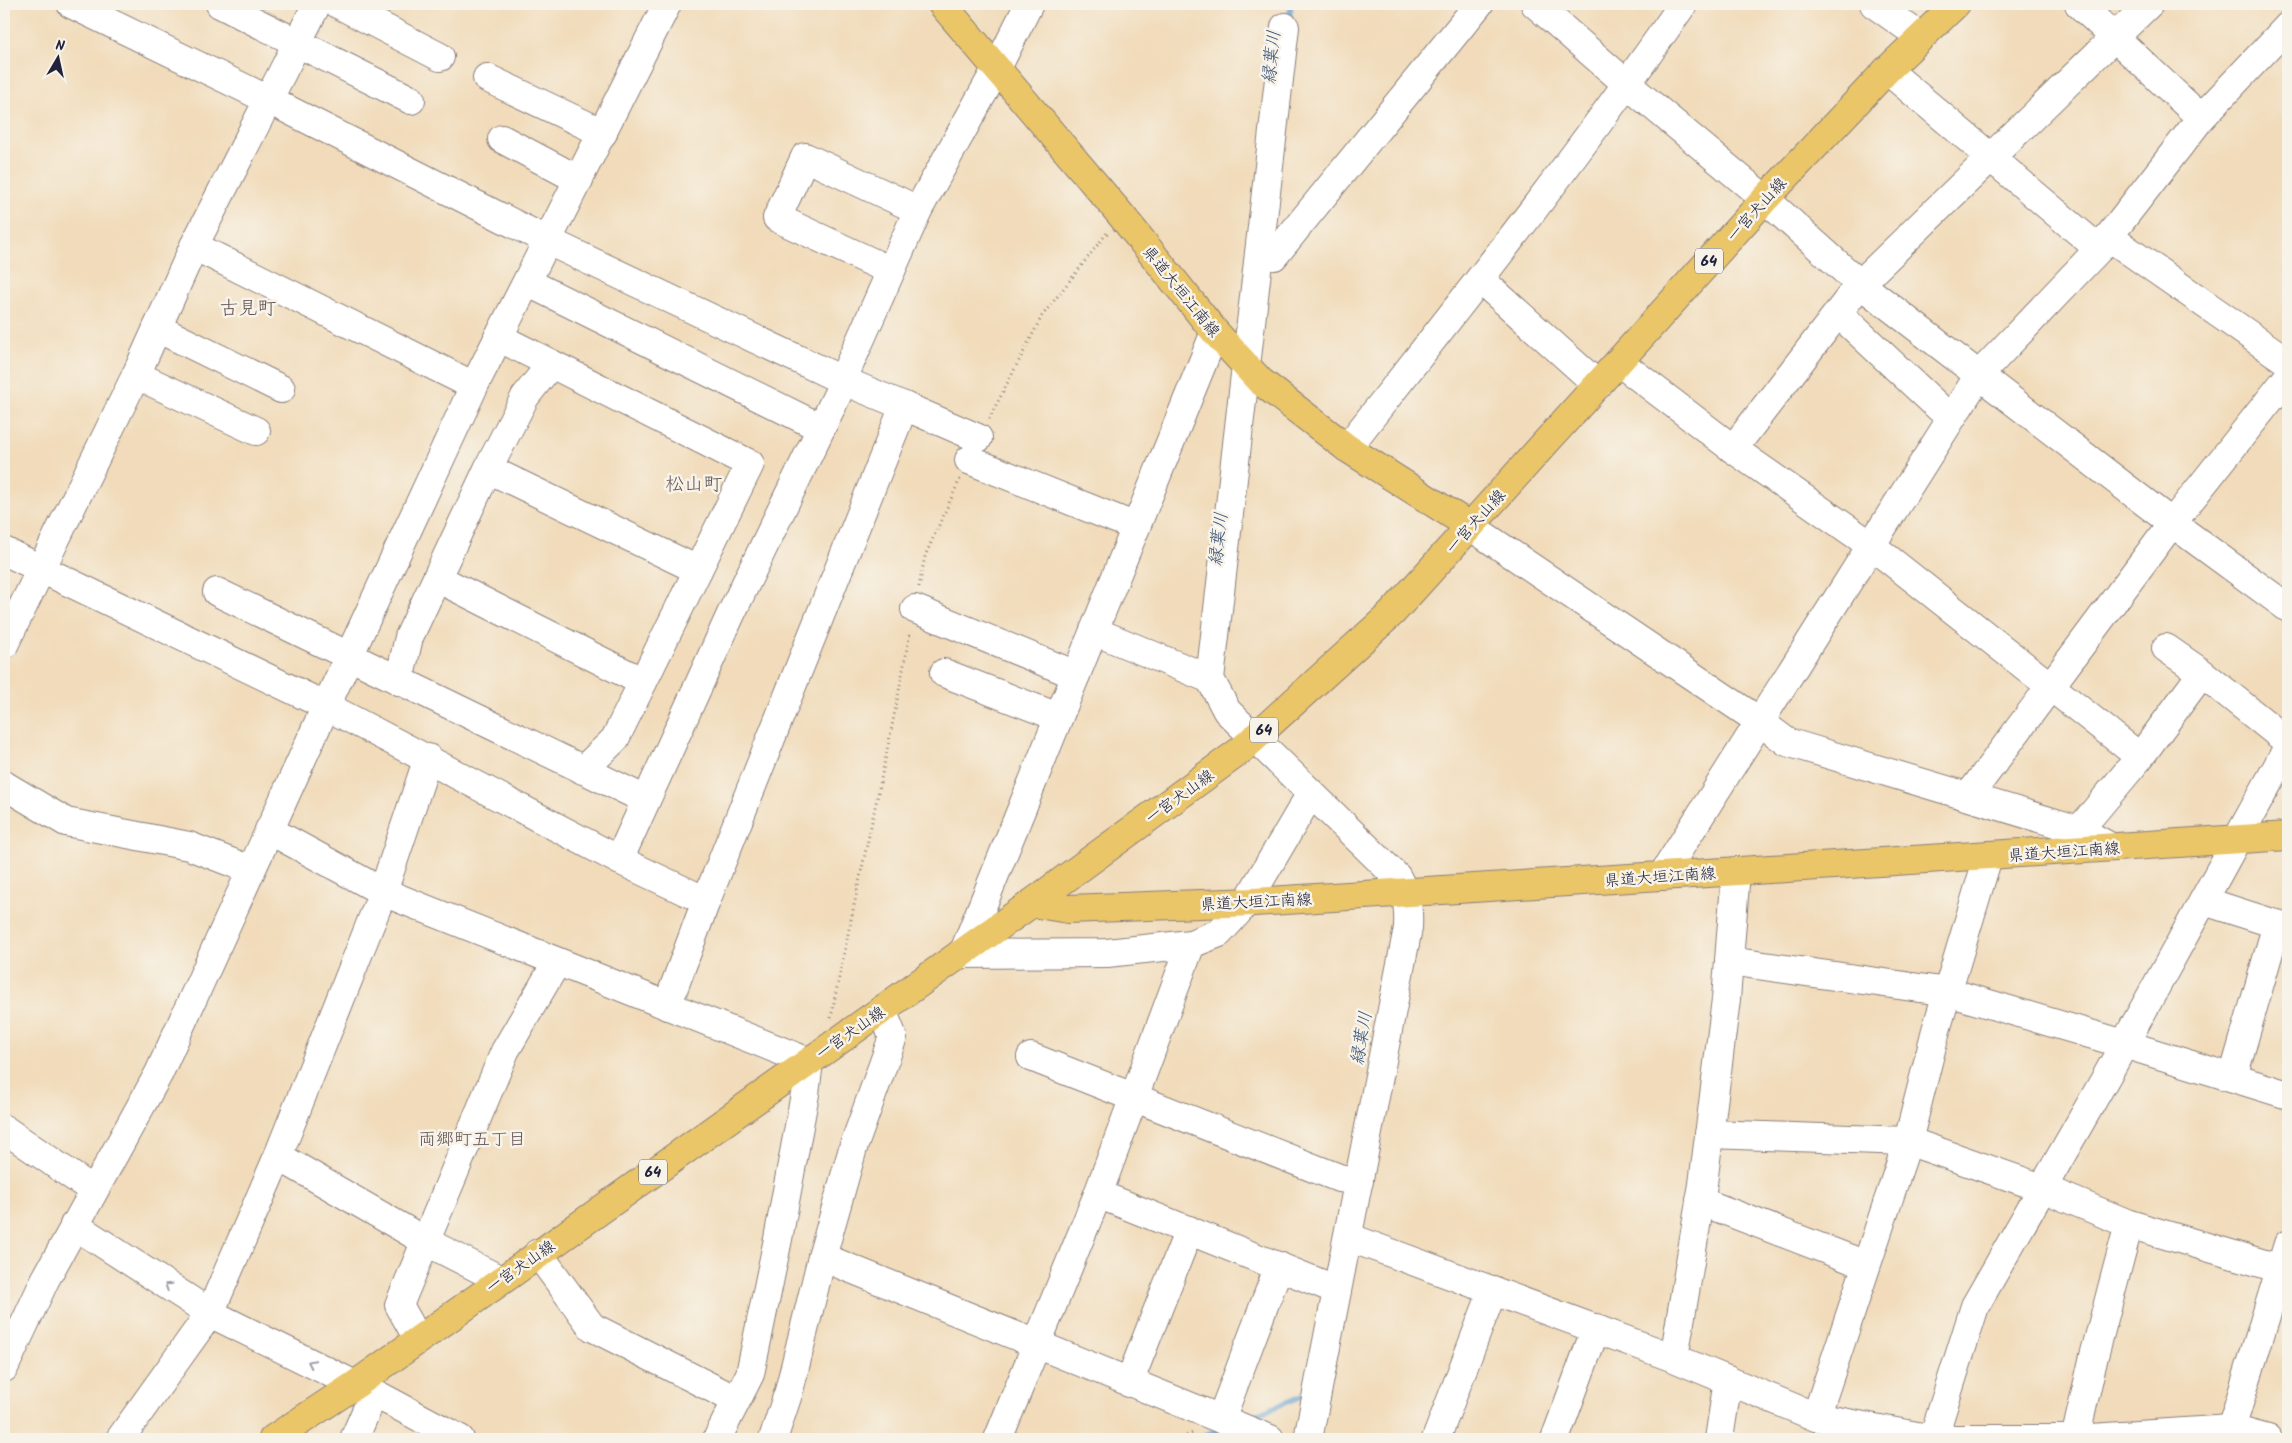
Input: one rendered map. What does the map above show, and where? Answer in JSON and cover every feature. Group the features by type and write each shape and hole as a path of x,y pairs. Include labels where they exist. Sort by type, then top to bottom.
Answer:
{"main road":[{"name":"県道大垣江南線","path":"942,4 1121,215 1215,332 1253,374 1347,448 1470,526"},
{"name":"一宮犬山線","path":"273,1439 364,1389 418,1339 1032,903 1240,751 1392,613 1765,199 1887,70 1956,4"},
{"name":"県道大垣江南線","path":"1032,903 1068,909 1247,902 1988,857 2112,846 2288,836"}],"street":[{"path":"71,4 269,100 548,242 844,381 904,406 974,449 1136,527"},
{"path":"220,4 411,100"},
{"path":"4,646 136,375 194,246 317,4"},
{"path":"338,4 440,57"},
{"path":"4,1368 45,1280 74,1225 160,1073 348,657 474,386 667,4"},
{"path":"619,860 730,614 844,381 847,370 918,210 997,68 1029,4"},
{"path":"1268,249 1479,4"},
{"path":"1535,4 1628,85 1765,199 1860,284 2172,523 2288,608"},
{"path":"1347,448 1480,279 1628,85 1683,4"},
{"path":"1874,4 1921,37"},
{"path":"2079,4 2201,118"},
{"path":"1733,448 1860,284 1989,156 2149,4"},
{"path":"1662,876 1872,546 1950,418 1979,375 2104,243 2201,118 2288,26"},
{"path":"1285,27 1281,128 1268,249 1253,374 1210,679 1227,711 1397,877 1405,892 1409,908 1408,928 1308,1439"},
{"path":"1281,128 1294,64"},
{"path":"1887,70 1989,156 2104,243 2288,362"},
{"path":"487,78 603,133"},
{"path":"502,139 579,180"},
{"path":"891,271 776,218 805,157 918,210"},
{"path":"194,246 474,386"},
{"path":"1480,279 1598,385"},
{"path":"527,282 821,428"},
{"path":"1838,313 1950,418"},
{"path":"157,328 280,389"},
{"path":"1215,332 962,952 1108,952 1191,944 1219,934 1247,902 1310,793"},
{"path":"498,337 750,464 615,739 583,770"},
{"path":"1619,362 1733,448 1872,546 2140,757"},
{"path":"399,682 409,637 488,469 525,397 552,364"},
{"path":"136,375 256,431"},
{"path":"1968,797 2172,523 2288,377"},
{"path":"667,1006 706,901 904,406"},
{"path":"488,469 698,570"},
{"path":"1470,526 1759,721 1787,742 2079,830 2112,846"},
{"path":"4,551 326,706 619,860 706,901"},
{"path":"437,578 643,682"},
{"path":"216,592 646,800"},
{"path":"915,609 1076,674"},
{"path":"1094,631 1210,679"},
{"path":"2166,648 2202,673 2288,742"},
{"path":"944,673 1058,717"},
{"path":"2079,830 2140,757 2202,673"},
{"path":"1933,1439 1975,1306 2124,1044 2288,747"},
{"path":"120,1439 210,1313 278,1156 383,892 428,758"},
{"path":"4,785 66,822 189,846 251,870"},
{"path":"270,830 383,892 809,1062 807,1085 750,1374 717,1439"},
{"path":"1816,1417 1908,1141 1936,1030 1988,857"},
{"path":"1674,1358 1709,1134 1729,961 1736,871"},
{"path":"2204,901 2283,926 2232,1077"},
{"path":"998,1439 1098,1194 1191,944"},
{"path":"1729,961 1948,992 2288,1095"},
{"path":"418,1339 399,1305 505,1051 557,962"},
{"path":"773,1439 789,1391 822,1257 852,1148 893,1037 882,1010"},
{"path":"1031,1057 1339,1178 1359,1181"},
{"path":"4,1129 93,1190"},
{"path":"1709,1134 1908,1141 2042,1188 2129,1224 2286,1261 2230,1434"},
{"path":"278,1156 425,1241 501,1280"},
{"path":"1098,1194 1337,1290"},
{"path":"1700,1201 1866,1265"},
{"path":"2075,1439 2094,1356 2129,1224"},
{"path":"74,1225 210,1313 460,1439"},
{"path":"1129,1383 1189,1230"},
{"path":"1348,1237 1596,1328 1816,1417 1933,1439 2075,1439 2230,1434 2268,1439"},
{"path":"538,1253 592,1327 736,1400"},
{"path":"822,1257 1270,1439"},
{"path":"1221,1420 1279,1266"},
{"path":"1436,1439 1493,1290"},
{"path":"1555,1439 1596,1328"},
{"path":"1720,1439 1728,1380"},
{"path":"354,1439 364,1389"}],"waterway":[{"name":"縁葉川","path":"1289,22 1291,4"},
{"name":"縁葉川","path":"1248,1418 1307,1394"},
{"name":"縁葉川","path":"1195,1439 1220,1429"}],"district":[{"name":"古見町","path":"248,307"},
{"name":"松山町","path":"694,483"},
{"name":"両郷町五丁目","path":"472,1139"}]}
